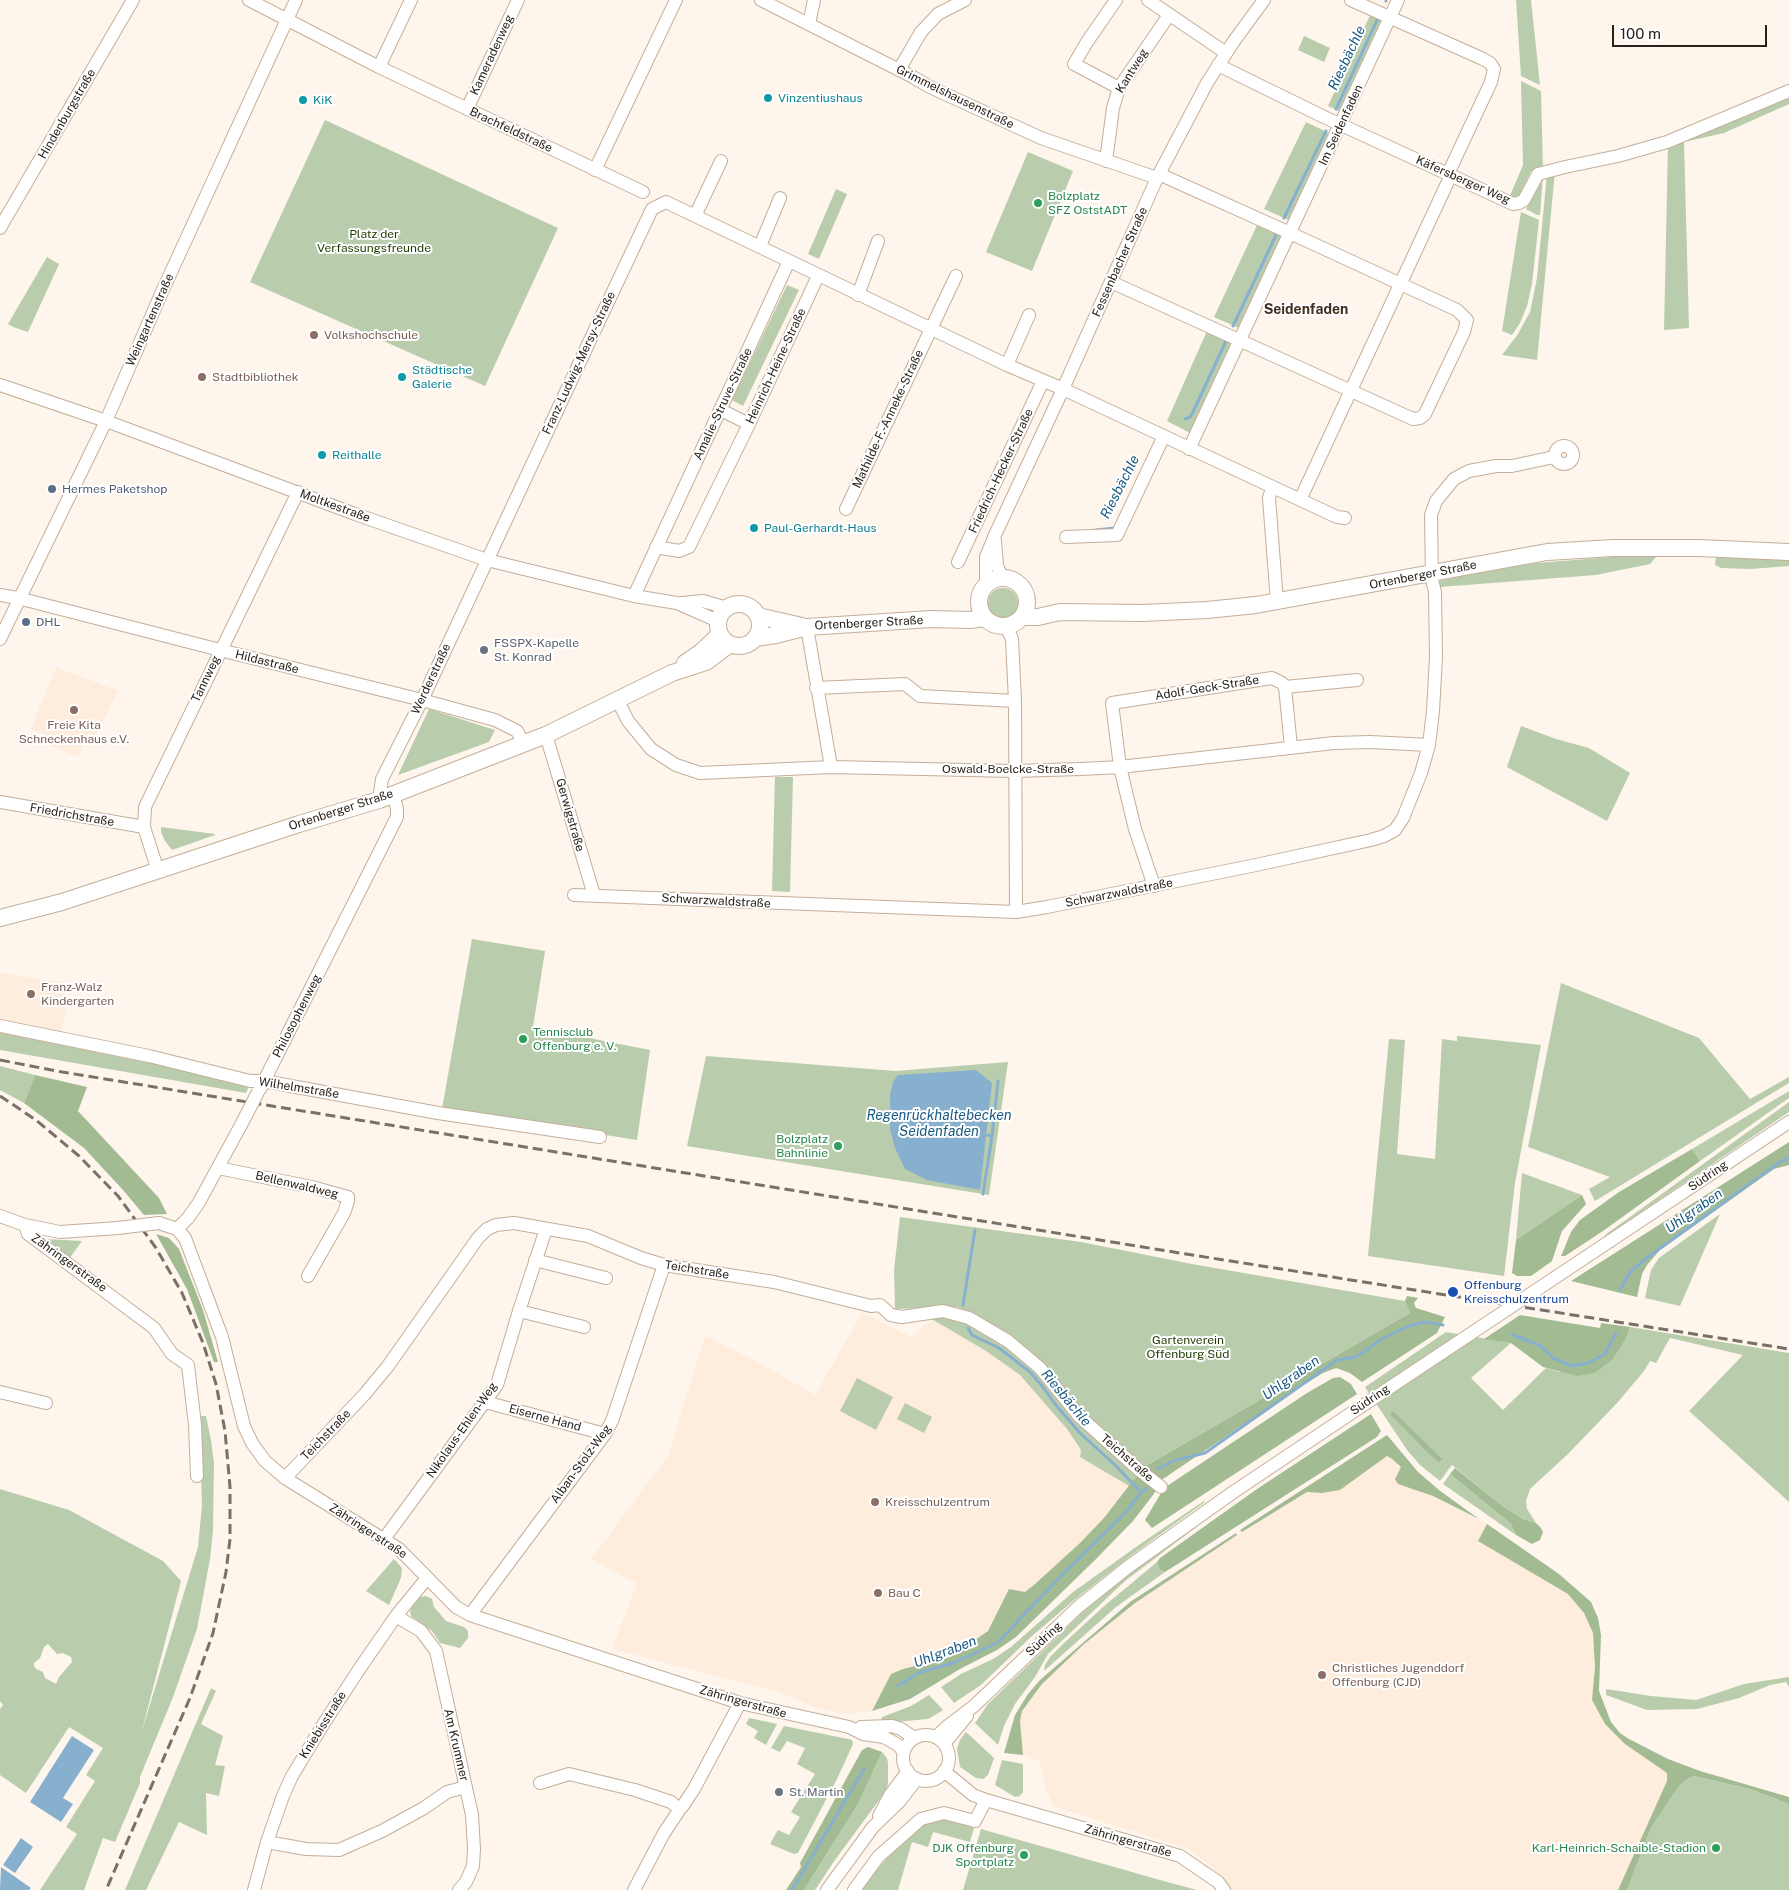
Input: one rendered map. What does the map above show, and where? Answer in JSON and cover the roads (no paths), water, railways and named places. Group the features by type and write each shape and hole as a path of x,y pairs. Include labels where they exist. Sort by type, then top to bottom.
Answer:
{"main road":[{"name":"Ortenberger Straße","path":"1023,616 1038,617 1057,612 1180,612 1277,602 1547,552 1613,548 1699,548 1789,552"},
{"path":"1003,579 1010,579 1020,585 1027,598 1027,608 1023,616 1016,623 1006,626 995,625 985,618 981,610 983,593 995,580 1003,579"},
{"name":"Ortenberger Straße","path":"931,619 965,609 983,593"},
{"name":"Ortenberger Straße","path":"1027,598 1057,612"},
{"path":"739,604 745,605 758,616 760,627 755,638 744,646 724,627 739,604"},
{"name":"Ortenberger Straße","path":"758,616 807,627"},
{"name":"Ortenberger Straße","path":"755,638 807,627 931,619 970,620 985,618"},
{"name":"Ortenberger Straße","path":"0,918 62,902 386,797 524,744 618,701 672,673 701,652 724,627"}],"street":[{"name":"Hindenburgstraße","path":"0,228 133,0"},
{"name":"Brachfeldstraße","path":"249,0 379,67 643,192"},
{"name":"Weingartenstraße","path":"0,639 18,598 106,421 161,294 296,0"},
{"name":"Kameradenweg","path":"467,109 518,0"},
{"path":"595,170 676,0"},
{"name":"Grimmelshausenstraße","path":"760,0 930,87 1041,138 1106,162 1158,176"},
{"path":"809,24 814,0"},
{"path":"899,70 921,32 938,14 965,0"},
{"path":"1116,0 1074,64 1119,88"},
{"path":"1148,0 1226,53"},
{"name":"Fessenbacher Straße","path":"983,593 986,557 995,535 1063,389 1158,176 1192,109 1218,65 1264,0"},
{"path":"1300,500 1491,82 1494,69 1490,63 1482,59 1352,0"},
{"name":"Im Seidenfaden","path":"1189,449 1398,0"},
{"path":"379,67 407,1"},
{"name":"Kantweg","path":"1106,162 1112,108 1119,88 1169,15"},
{"name":"Käfersberger Weg","path":"1218,65 1341,125 1513,204 1524,200 1538,174 1618,156 1668,142 1789,91"},
{"path":"695,216 721,162"},
{"path":"1110,282 1413,419 1420,418 1428,409 1464,332 1467,320 1457,310 1290,232 1158,176"},
{"path":"760,246 780,198"},
{"name":"Franz-Ludwig-Mersy-Straße","path":"487,560 652,209 666,202 1007,365 1063,389 1336,518 1345,518"},
{"path":"858,295 878,241"},
{"name":"Amalie-Struve-Straße","path":"634,596 790,261"},
{"name":"Heinrich-Heine-Straße","path":"656,547 679,551 689,547 734,457 818,276"},
{"path":"930,329 956,276"},
{"path":"1007,365 1029,315"},
{"name":"Mathilde-F.-Anneke-Straße","path":"846,509 930,329"},
{"name":"Friedrich-Hecker-Straße","path":"958,562 1043,381"},
{"name":"Moltkestraße","path":"0,385 106,421 355,514 487,560 634,596 677,604 703,601 724,627"},
{"path":"721,410 749,424"},
{"path":"1066,537 1118,535 1164,436"},
{"name":"Schwarzwaldstraße","path":"574,895 1016,912 1154,886 1384,836 1394,830 1403,818 1421,773 1429,745 1436,657 1435,592 1432,573 1430,515 1436,500 1454,479 1469,471 1496,466 1512,466 1554,457"},
{"path":"1272,488 1269,498 1277,602"},
{"name":"Tannweg","path":"158,871 144,827 145,807 298,492"},
{"name":"Fessenbacher Straße","path":"995,535 997,566 1003,579"},
{"name":"Werderstraße","path":"386,797 382,779 422,700 487,560"},
{"name":"Hildastraße","path":"0,595 422,700 507,725 517,731 524,744"},
{"path":"1006,626 1012,639 1015,701 1016,912"},
{"path":"807,627 831,767"},
{"name":"Adolf-Geck-Straße","path":"1120,768 1112,703 1272,678 1282,683 1285,687 1357,680"},
{"path":"816,688 905,684 920,696 1015,701"},
{"path":"1285,687 1291,747"},
{"name":"Oswald-Boelcke-Straße","path":"618,701 628,721 650,749 688,770 714,773 831,767 1014,771 1120,768 1291,747 1370,742 1429,745"},
{"name":"Gerwigstraße","path":"546,735 594,895"},
{"path":"1120,768 1135,829 1154,886"},
{"name":"Philosophenweg","path":"176,1229 188,1218 198,1204 218,1168 261,1087 397,817 397,809 386,797"},
{"name":"Friedrichstraße","path":"0,802 144,827"},
{"name":"Wilhelmstraße","path":"0,1026 149,1056 250,1081 261,1087 600,1137"},
{"name":"Südring","path":"940,1741 949,1725 974,1706 1078,1607 1128,1567 1347,1416 1789,1122"},
{"name":"Bellenwaldweg","path":"218,1168 312,1187 348,1197 344,1213 308,1276"},
{"name":"Zähringerstraße","path":"0,1216 25,1225 60,1232 159,1223 176,1229 186,1238 222,1337 244,1426 252,1443 265,1461 285,1478 384,1538 411,1560 456,1607 470,1615 740,1703 849,1727 892,1726 901,1729 914,1738"},
{"name":"Teichstraße","path":"285,1478 358,1401 388,1366 478,1238 487,1229 496,1225 514,1223 588,1236 641,1258 664,1265 774,1282 871,1306 880,1305 891,1316 902,1317 943,1311 969,1318 1008,1341 1040,1368 1079,1416 1161,1487"},
{"name":"Zähringerstraße","path":"25,1225 28,1234 154,1328 172,1354 188,1365 195,1425 197,1476"},
{"name":"Nikolaus-Ehlen-Weg","path":"384,1538 497,1385 546,1229"},
{"path":"535,1260 606,1278"},
{"name":"Alban-Stolz-Weg","path":"470,1615 605,1434 612,1421 664,1265"},
{"path":"519,1311 584,1327"},
{"path":"0,1392 46,1403"},
{"name":"Eiserne Hand","path":"485,1402 605,1434"},
{"name":"Kniebisstraße","path":"254,1890 267,1842 292,1776 324,1723 396,1616 427,1578"},
{"name":"Am Krummer","path":"396,1616 421,1631 436,1651 472,1815 473,1866 466,1882 458,1890"},
{"path":"634,1890 664,1833 694,1789 740,1703"},
{"name":"Zähringerstraße","path":"849,1727 863,1734 892,1740 904,1752"},
{"path":"925,1735 940,1741 949,1757 944,1772 930,1780 913,1775 903,1760 907,1746 914,1738 925,1735"},
{"name":"Zähringerstraße","path":"944,1772 973,1795 986,1800 1180,1856 1218,1882 1224,1890"},
{"path":"540,1783 569,1774 635,1790 671,1802 679,1809"},
{"path":"826,1890 874,1827 890,1795 913,1775"},
{"path":"267,1842 306,1849 339,1850 382,1832 451,1791 466,1787"},
{"path":"854,1890 878,1858 921,1819 944,1813 975,1821 986,1800"}],"water":[{"name":"Regenrückhaltebecken Seidenfaden","path":"976,1070 992,1083 980,1190 927,1180 905,1169 895,1148 890,1129 890,1095 893,1082 898,1075"},
{"path":"72,1736 94,1750 63,1798 73,1804 61,1822 30,1802"},
{"path":"21,1838 33,1847 15,1873 3,1865"},
{"path":"1,1867 31,1888 29,1890 0,1890"}],"waterway":[{"name":"Riesbächle","path":"1336,109 1379,16"},
{"name":"Riesbächle","path":"1284,218 1326,131"},
{"name":"Riesbächle","path":"1233,326 1277,233"},
{"name":"Riesbächle","path":"1185,419 1190,417 1193,412 1227,339"},
{"name":"Riesbächle","path":"1096,530 1115,528 1116,526"},
{"name":"Riesbächle","path":"983,1194 998,1081"},
{"name":"Riesbächle","path":"987,1135 992,1136"},
{"name":"Uhlgraben","path":"1620,1290 1630,1272 1648,1257 1780,1162 1789,1158"},
{"name":"Riesbächle","path":"963,1305 975,1230"},
{"name":"Uhlgraben","path":"1158,1469 1173,1461 1205,1453 1337,1360 1356,1357 1382,1339 1409,1326 1426,1322 1443,1325"},
{"name":"Riesbächle","path":"968,1328 972,1335 999,1348 1030,1372 1080,1433 1141,1492"},
{"name":"Uhlgraben","path":"1513,1335 1541,1346 1553,1358 1572,1366 1588,1363 1605,1354 1616,1333"},
{"name":"Uhlgraben","path":"898,1686 918,1673 953,1663 997,1643 1127,1511 1141,1492 1147,1488"},
{"name":"Uhlgraben","path":"792,1890 864,1769"}],"railway":[{"path":"0,1060 62,1072 1186,1254 1789,1349"},
{"path":"0,1096 36,1120 79,1156 118,1196 156,1248 182,1293 203,1343 216,1384 225,1431 230,1487 230,1539 226,1572 213,1633 190,1698 106,1890"}],"place":[{"name":"Vinzentiushaus","path":"768,98"},
{"name":"KiK","path":"303,100"},
{"name":"Bolzplatz SFZ OststADT","path":"1038,203"},
{"name":"Volkshochschule","path":"314,335"},
{"name":"Stadtbibliothek","path":"202,377"},
{"name":"Städtische Galerie","path":"402,377"},
{"name":"Reithalle","path":"322,455"},
{"name":"Hermes Paketshop","path":"52,489"},
{"name":"Paul-Gerhardt-Haus","path":"754,528"},
{"name":"DHL","path":"26,622"},
{"name":"FSSPX-Kapelle St. Konrad","path":"484,650"},
{"name":"Freie Kita Schneckenhaus e.V.","path":"74,710"},
{"name":"Franz-Walz Kindergarten","path":"31,994"},
{"name":"Tennisclub Offenburg e. V.","path":"523,1039"},
{"name":"Bolzplatz Bahnlinie","path":"838,1146"},
{"name":"Offenburg Kreisschulzentrum","path":"1453,1292"},
{"name":"Kreisschulzentrum","path":"875,1502"},
{"name":"Bau C","path":"878,1593"},
{"name":"Christliches Jugenddorf Offenburg (CJD)","path":"1322,1675"},
{"name":"St. Martin","path":"779,1792"},
{"name":"Karl-Heinrich-Schaible-Stadion","path":"1716,1848"},
{"name":"DJK Offenburg Sportplatz","path":"1024,1855"}],"district":[{"name":"Seidenfaden","path":"1306,310"}],"park label":[{"name":"Platz der Verfassungsfreunde","path":"374,241"},
{"name":"Gartenverein Offenburg Süd","path":"1188,1347"}]}
